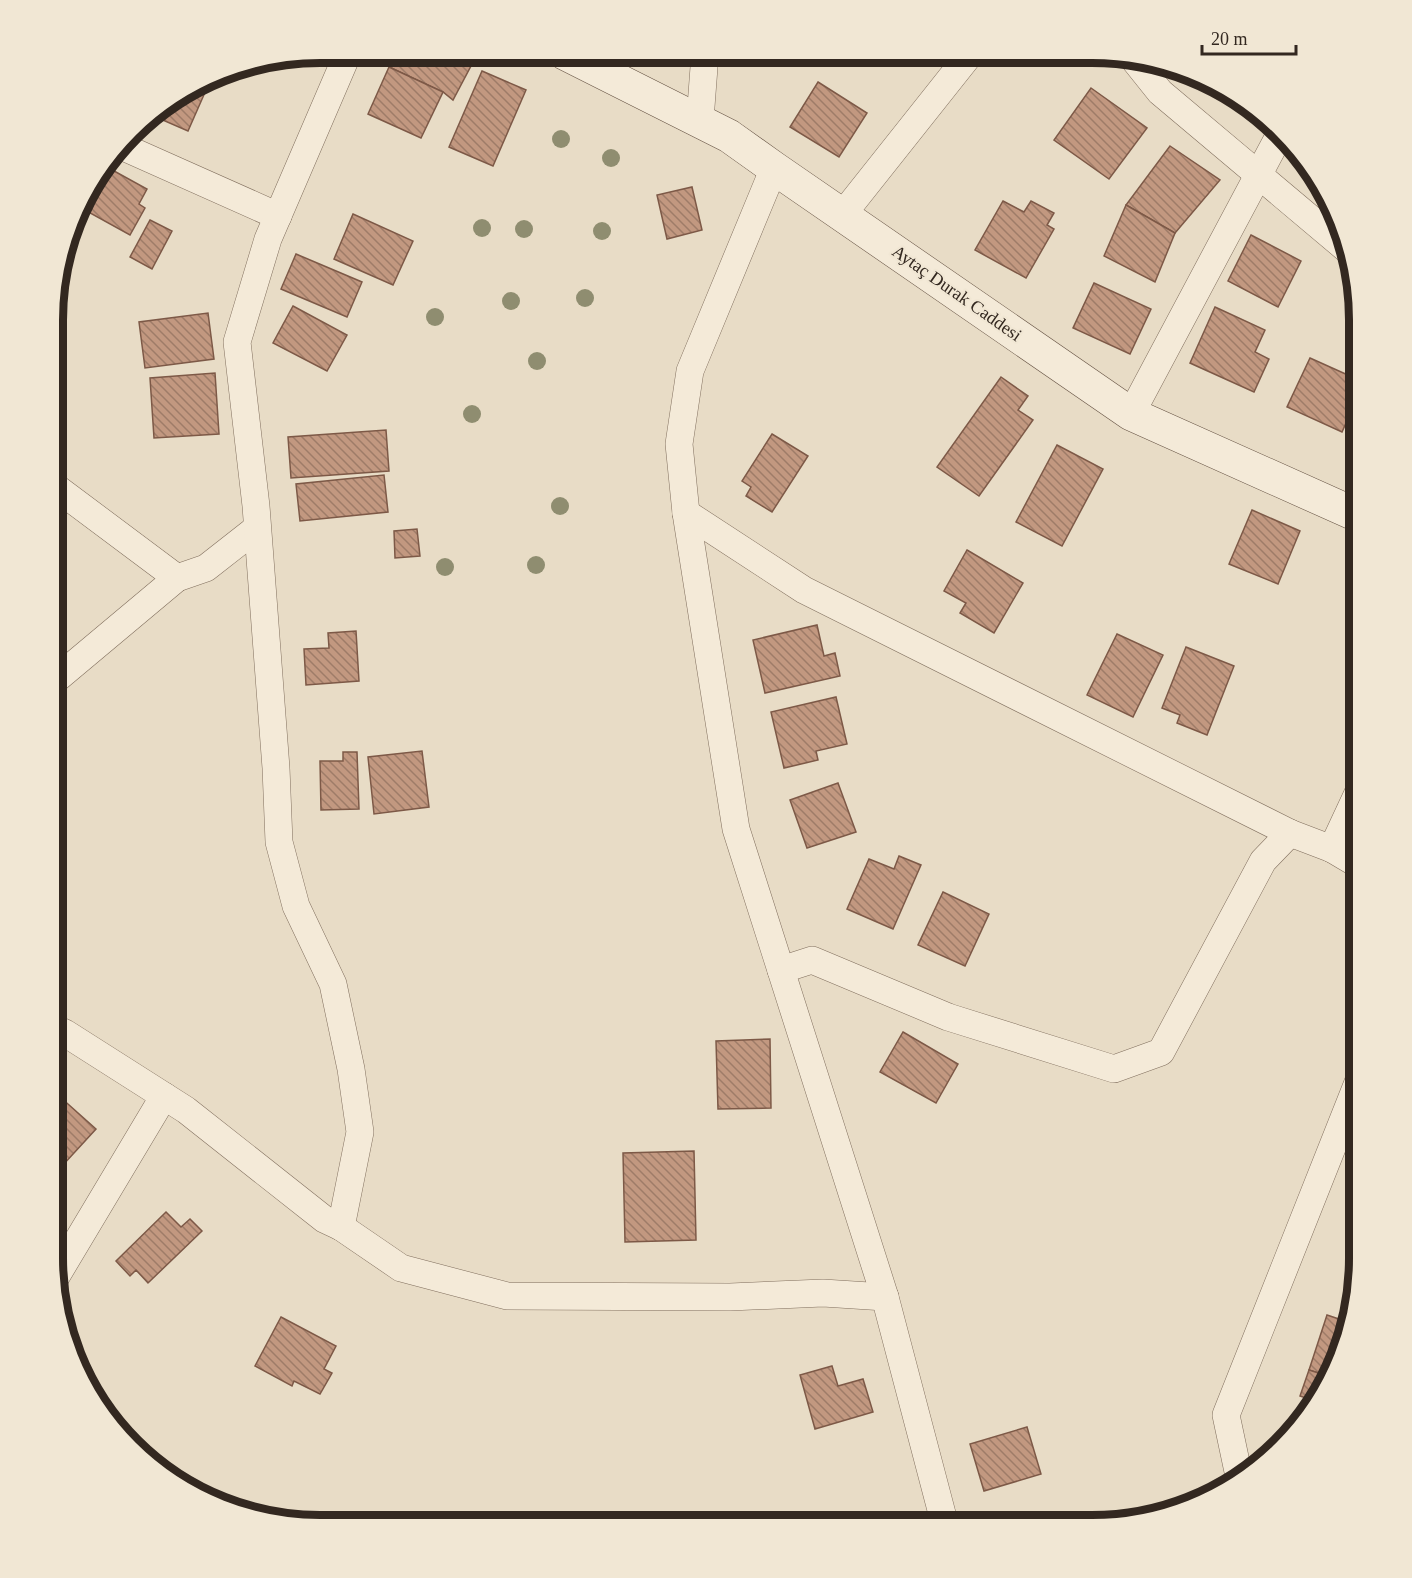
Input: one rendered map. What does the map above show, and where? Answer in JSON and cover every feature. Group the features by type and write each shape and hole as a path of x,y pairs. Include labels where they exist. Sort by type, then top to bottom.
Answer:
{"main road":[{"name":"Aytaç Durak Caddesi","path":"584,63 729,136 1131,414 1349,512"}],"street":[{"path":"341,1227 360,1132 351,1069 333,984 296,906 279,842 276,768 257,528 237,342 268,239 344,63"},
{"path":"700,120 704,63"},
{"path":"843,214 963,63"},
{"path":"1141,68 1160,92 1336,240"},
{"path":"1131,414 1276,141"},
{"path":"128,149 278,216"},
{"path":"774,168 690,371 679,444 686,513 736,830 885,1297 942,1515"},
{"path":"63,493 177,578"},
{"path":"686,513 804,590 1290,833 1332,849 1349,859"},
{"path":"63,673 177,578 206,568 257,528"},
{"path":"1332,849 1349,812"},
{"path":"781,970 812,960 948,1017 1114,1069 1161,1053 1263,861 1290,833"},
{"path":"63,1032 186,1110 324,1219 341,1227 401,1268 507,1296 730,1297 823,1293 885,1297"},
{"path":"63,1264 164,1096"},
{"path":"1237,1471 1226,1415 1349,1105"}],"building":[{"path":"391,63 472,64 453,100 443,92 389,67"},
{"path":"389,67 443,92 421,138 368,114"},
{"path":"482,71 526,90 493,166 449,147"},
{"path":"818,82 867,113 839,157 790,127"},
{"path":"1091,88 1147,128 1109,179 1054,140"},
{"path":"206,90 188,131 160,119 177,106"},
{"path":"1170,146 1220,180 1175,233 1126,205"},
{"path":"112,170 147,189 139,204 145,208 130,235 88,212"},
{"path":"692,187 702,230 667,239 657,195"},
{"path":"1003,201 1024,212 1031,201 1054,213 1047,225 1054,229 1026,278 975,250"},
{"path":"1126,205 1175,233 1155,282 1104,256"},
{"path":"353,214 413,241 393,285 334,259"},
{"path":"150,220 172,231 152,269 130,257"},
{"path":"1251,235 1301,261 1278,307 1228,281"},
{"path":"296,254 362,282 347,317 281,289"},
{"path":"1094,283 1151,309 1130,354 1073,328"},
{"path":"293,306 347,335 327,371 273,343"},
{"path":"1215,307 1265,330 1255,352 1269,359 1254,392 1190,363"},
{"path":"208,313 214,359 145,368 139,322"},
{"path":"1310,358 1349,376 1349,416 1342,432 1287,407"},
{"path":"215,373 219,434 154,438 150,378"},
{"path":"1001,377 1028,396 1018,410 1033,420 979,496 937,467"},
{"path":"386,430 389,471 291,478 288,437"},
{"path":"772,434 808,456 772,512 746,496 751,487 742,481"},
{"path":"1057,445 1103,469 1062,546 1016,522"},
{"path":"384,475 388,512 300,521 296,484"},
{"path":"1252,510 1300,531 1278,584 1229,564"},
{"path":"417,529 420,556 395,558 394,531"},
{"path":"967,550 1023,583 994,633 960,613 966,603 944,591"},
{"path":"817,625 824,656 835,653 840,676 765,693 753,640"},
{"path":"356,631 359,681 306,685 304,649 329,648 328,633"},
{"path":"1117,634 1163,655 1133,717 1087,695"},
{"path":"1186,647 1234,666 1207,735 1177,723 1180,715 1162,708"},
{"path":"836,697 847,744 816,751 818,760 784,768 771,712"},
{"path":"422,751 429,807 374,814 368,757"},
{"path":"343,752 357,752 359,809 321,810 320,761 343,761"},
{"path":"838,783 856,832 807,848 790,800"},
{"path":"899,856 921,865 893,929 847,909 869,859 894,869"},
{"path":"943,892 989,914 965,966 918,945"},
{"path":"903,1032 958,1064 936,1103 880,1072"},
{"path":"770,1039 771,1108 718,1109 716,1041"},
{"path":"63,1100 96,1129 63,1165"},
{"path":"694,1151 696,1240 625,1242 623,1153"},
{"path":"166,1212 181,1227 190,1219 202,1231 148,1283 136,1270 130,1276 116,1261"},
{"path":"1327,1315 1341,1320 1321,1374 1309,1370"},
{"path":"281,1317 336,1346 324,1369 332,1373 320,1394 294,1381 292,1386 255,1366"},
{"path":"832,1366 838,1386 863,1379 873,1412 815,1429 800,1375"},
{"path":"1309,1370 1321,1374 1308,1398 1300,1396"},
{"path":"1027,1427 1041,1474 984,1491 970,1444"}]}
